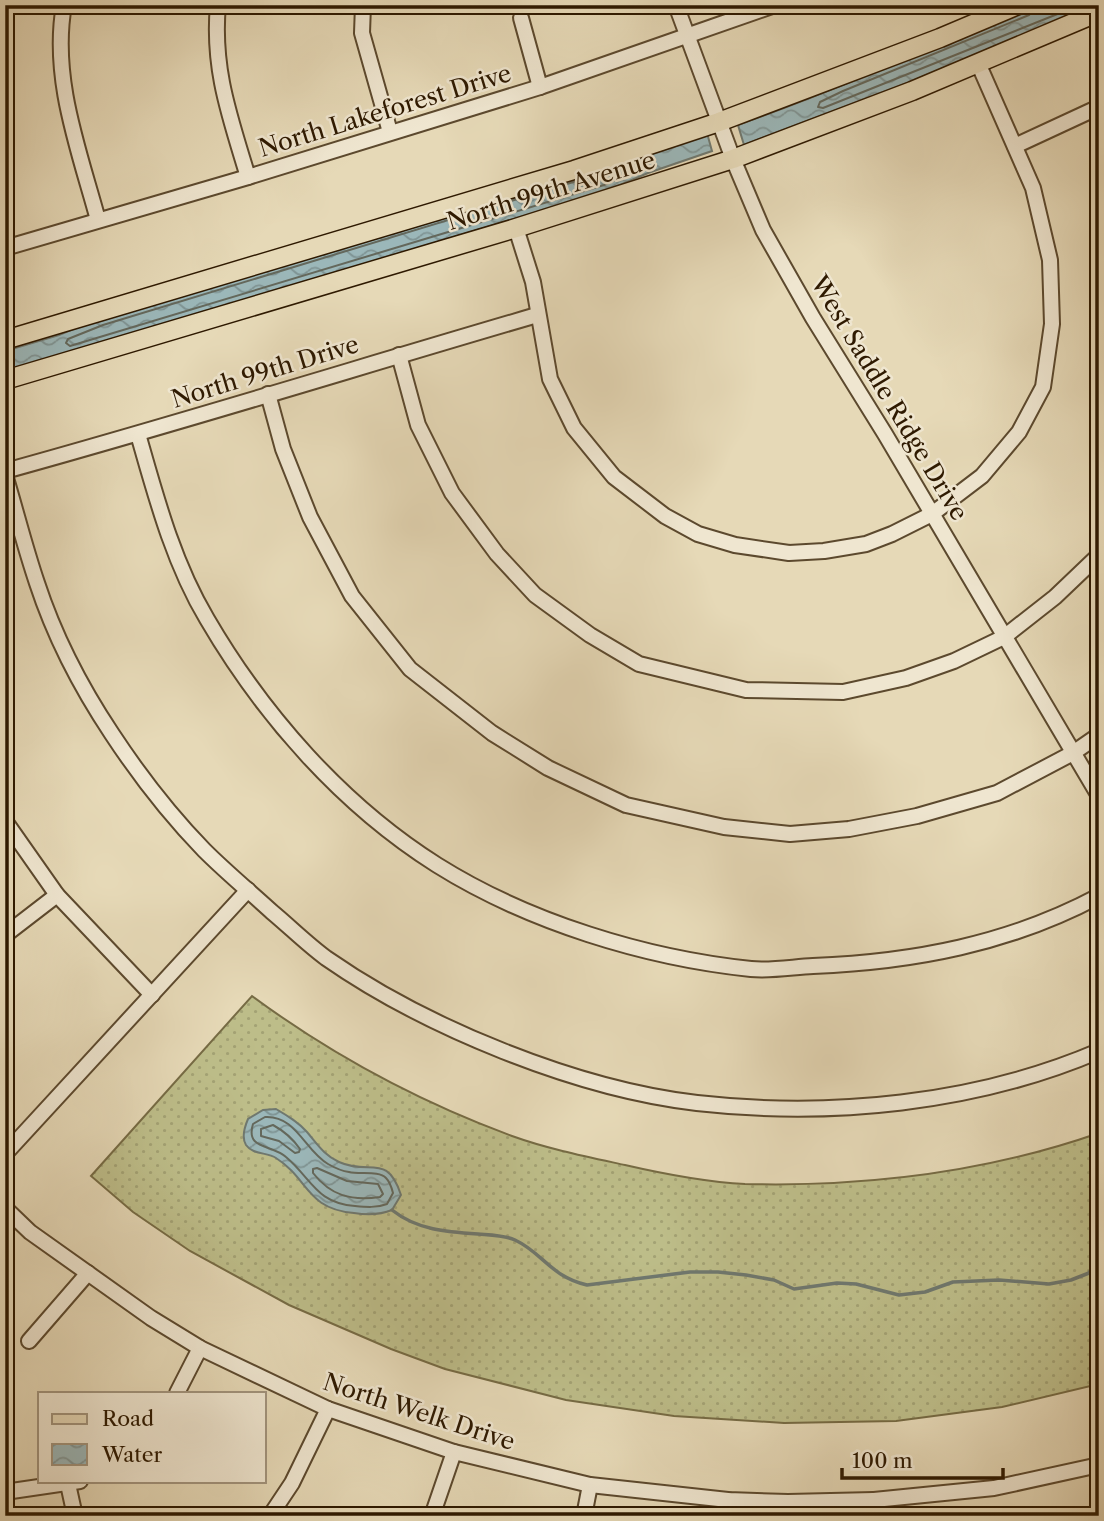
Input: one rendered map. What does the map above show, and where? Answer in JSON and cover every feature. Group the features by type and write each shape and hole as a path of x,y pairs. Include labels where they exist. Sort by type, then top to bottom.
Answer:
{"main road":[{"name":"North 99th Avenue","path":"5,340 562,174 719,122 940,38 1018,5"},
{"name":"North 99th Avenue","path":"5,380 516,228 733,159 978,63 1099,12"}],"street":[{"path":"64,5 60,29 65,99 98,220"},
{"path":"218,5 215,37 221,86 248,177"},
{"path":"363,5 362,33 390,132"},
{"name":"West Saddle Ridge Drive","path":"676,5 733,159 763,230 1099,796"},
{"name":"North Lakeforest Drive","path":"5,248 540,87 775,5"},
{"path":"521,18 540,87"},
{"path":"516,228 533,282 550,379 574,428 614,477 666,516 698,534 735,545 789,553 866,544 932,514 982,476 1019,432 1043,387 1052,324 1050,260 1033,188 978,63"},
{"path":"1015,146 1099,107"},
{"name":"North 99th Drive","path":"5,473 537,315"},
{"path":"399,355 418,425 452,493 497,554 535,594 590,635 639,664 746,690 843,692 906,678 954,661 1004,637 1055,597 1099,555"},
{"path":"268,394 283,449 310,517 352,596 410,669 503,740 548,768 626,805 724,827 790,834 849,829 917,816 997,793 1073,753 1099,735"},
{"path":"138,434 165,530 205,617 257,695 310,760 363,810 437,865 515,907 598,937 677,959 755,969 905,959 970,946 1029,927 1099,896"},
{"path":"5,473 37,585 70,660 111,732 156,796 203,849 323,956 383,995 537,1064 625,1090 694,1103 758,1108 825,1108 903,1102 974,1090 1060,1068 1099,1051"},
{"path":"5,821 57,895 152,995"},
{"path":"5,1154 248,890"},
{"path":"5,936 57,895"},
{"name":"North Welk Drive","path":"5,1208 30,1232 200,1348 328,1409 454,1452 590,1485 728,1500 874,1500 994,1488 1099,1465"},
{"path":"29,1341 89,1273"},
{"path":"178,1392 200,1348"},
{"path":"270,1516 292,1483 328,1409"},
{"path":"432,1516 454,1452"},
{"path":"5,1492 74,1482 75,1516"},
{"path":"584,1516 590,1485"},
{"path":"727,1516 728,1500"},
{"path":"874,1500 875,1516"}],"green space":[{"path":"252,996 345,1057 410,1092 478,1123 554,1149 685,1177 745,1184 835,1183 880,1179 1013,1158 1099,1133 1099,1384 1002,1407 896,1421 784,1423 674,1416 566,1400 445,1369 289,1305 190,1251 133,1212 91,1176"}],"water":[{"path":"1034,5 1098,5 900,86 744,145 738,125 850,82"},
{"path":"707,133 712,151 606,191 5,373 5,351 59,335 100,318"},
{"path":"276,1109 300,1125 322,1149 339,1162 350,1166 383,1169 390,1174 401,1195 392,1210 364,1214 326,1206 309,1192 287,1166 276,1158 249,1148 244,1135 248,1119 263,1110"}],"waterway":[{"path":"392,1210 412,1222 433,1229 511,1238 525,1245 564,1276 587,1285 690,1272 718,1272 774,1280 794,1289 837,1283 856,1284 899,1295 925,1292 953,1282 999,1280 1049,1284 1071,1280 1089,1273 1099,1256"}]}
